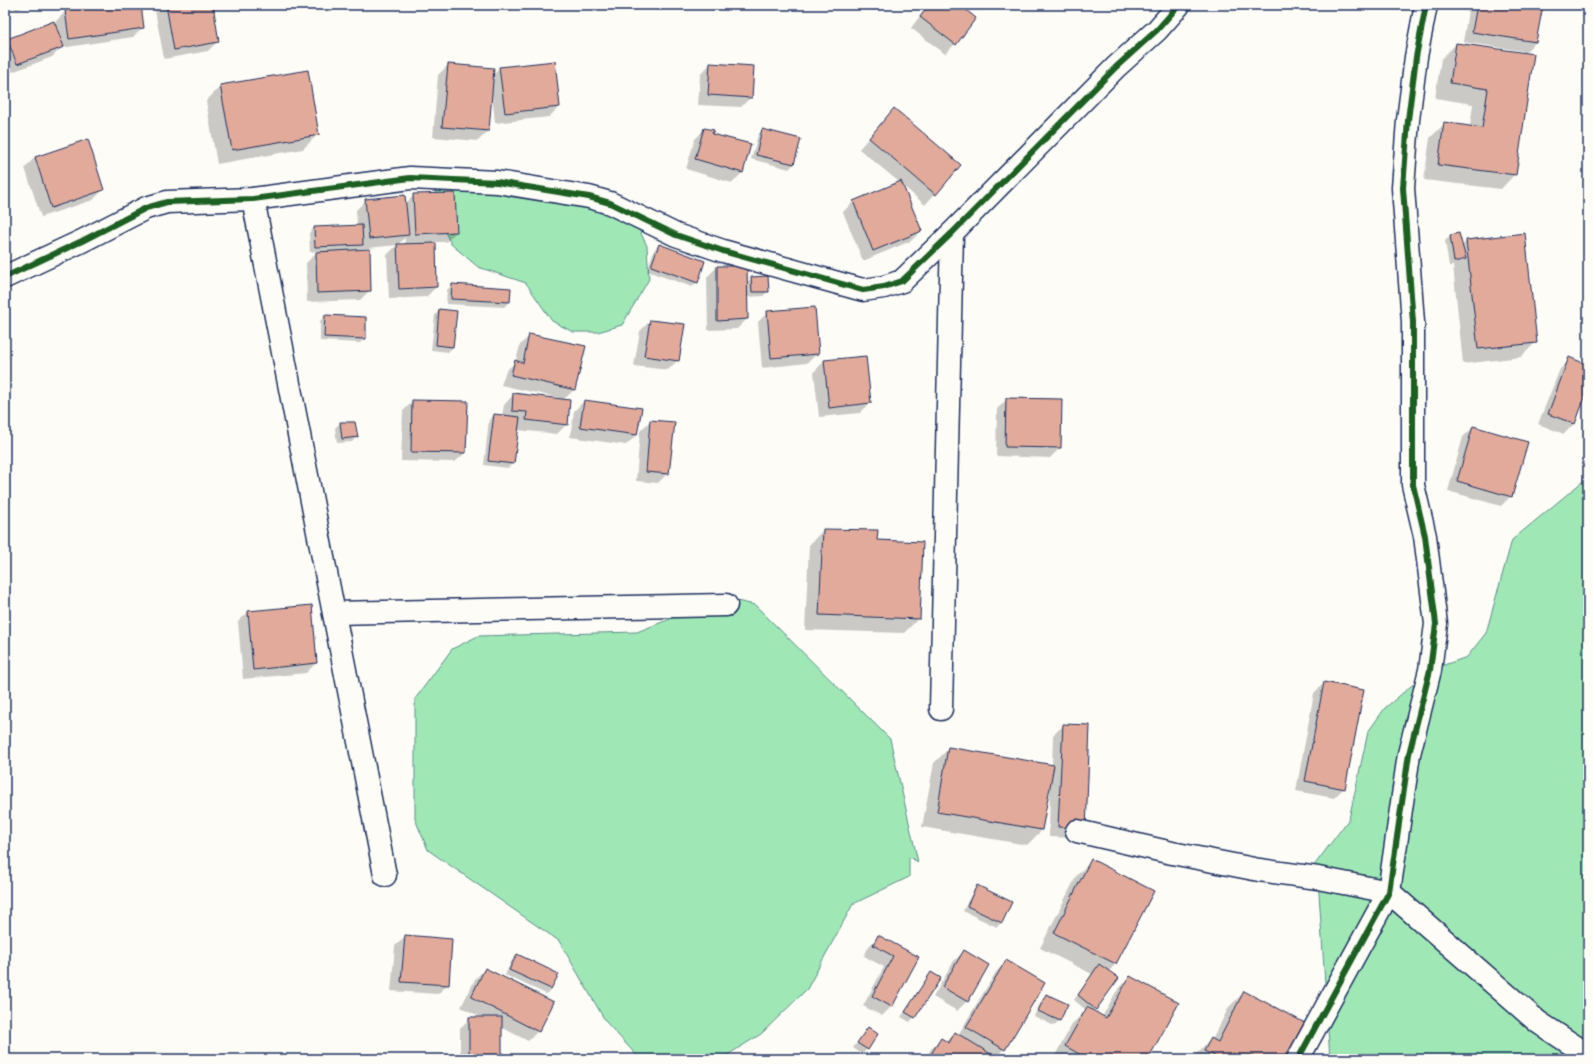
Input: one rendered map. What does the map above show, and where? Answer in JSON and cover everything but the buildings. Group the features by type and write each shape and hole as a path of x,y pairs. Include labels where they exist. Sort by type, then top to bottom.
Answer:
{"street":[{"path":"5,277 82,241 146,208 167,202 254,199 410,178 497,182 596,199 610,203 676,235 723,251 863,290 884,287 902,281 952,233 1116,67 1157,30 1179,5"},
{"path":"1298,1059 1389,892 1409,754 1430,670 1436,624 1425,536 1412,485 1413,322 1404,188 1408,120 1416,57 1426,5"},
{"path":"254,199 385,875"},
{"path":"941,709 952,233"},
{"path":"334,613 726,605"},
{"path":"1077,831 1172,853 1259,870 1318,878 1389,892 1538,1022 1588,1055"}],"green space":[{"path":"439,180 616,209 636,223 647,246 649,279 622,325 598,332 573,332 552,321 526,283 478,267 451,244 432,206"},
{"path":"1588,477 1588,1059 1330,1059 1318,878 1313,867 1349,819 1368,732 1385,708 1430,670 1467,657 1486,633 1512,540"},
{"path":"723,598 755,605 890,739 918,862 909,857 909,877 853,904 807,989 761,1034 721,1059 640,1059 606,1022 559,941 428,850 415,819 415,699 452,649 478,636 637,632"}],"cycle path":[{"path":"5,277 82,241 146,208 167,202 253,199 410,178 497,182 589,197 610,203 676,235 723,251 863,290 884,287 902,281 952,233 1116,67 1157,30 1179,5"},
{"path":"1298,1059 1389,892 1409,754 1430,670 1436,624 1425,536 1413,485 1413,322 1403,188 1408,120 1416,57 1426,5"}]}
